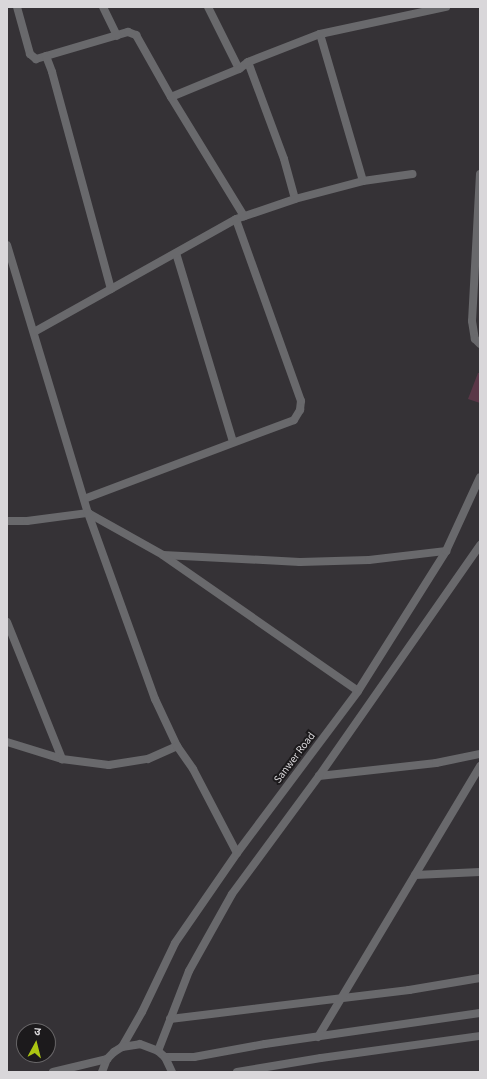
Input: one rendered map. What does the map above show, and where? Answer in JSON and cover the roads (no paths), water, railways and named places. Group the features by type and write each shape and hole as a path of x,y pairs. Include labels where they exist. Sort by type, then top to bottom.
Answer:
{"street":[{"path":"17,7 30,54 36,59 128,32 136,35 240,217 301,401 300,410 294,420 84,499"},
{"path":"103,7 117,36"},
{"path":"208,7 239,69"},
{"path":"171,96 239,69 248,62 320,34 446,7"},
{"path":"320,34 363,181"},
{"path":"46,56 52,72 111,289"},
{"path":"248,62 284,159 295,199"},
{"path":"34,332 240,217 295,199 363,181 413,174"},
{"path":"480,174 472,321 475,339 480,344"},
{"path":"7,245 88,512 155,699 177,746 192,769 237,853"},
{"path":"176,252 233,442"},
{"name":"Sanwer Road","path":"122,1047 142,1012 175,943 237,853 358,691 446,551 480,477"},
{"path":"7,521 27,521 88,512 163,555 358,691"},
{"path":"158,1051 189,971 232,894 320,776 480,545"},
{"path":"163,555 307,562 369,560 446,551"},
{"path":"7,622 62,759"},
{"path":"7,742 62,759 109,765 148,759 177,746"},
{"path":"320,776 436,763 480,754"},
{"path":"318,1037 480,766"},
{"path":"415,875 480,872"},
{"path":"170,1019 408,990 480,978"},
{"path":"165,1057 194,1056 480,1013"},
{"path":"237,1072 321,1058 480,1036"},
{"path":"53,1072 107,1059 122,1047 140,1044 158,1051 165,1057 172,1072"},
{"path":"102,1072 107,1059"}]}
